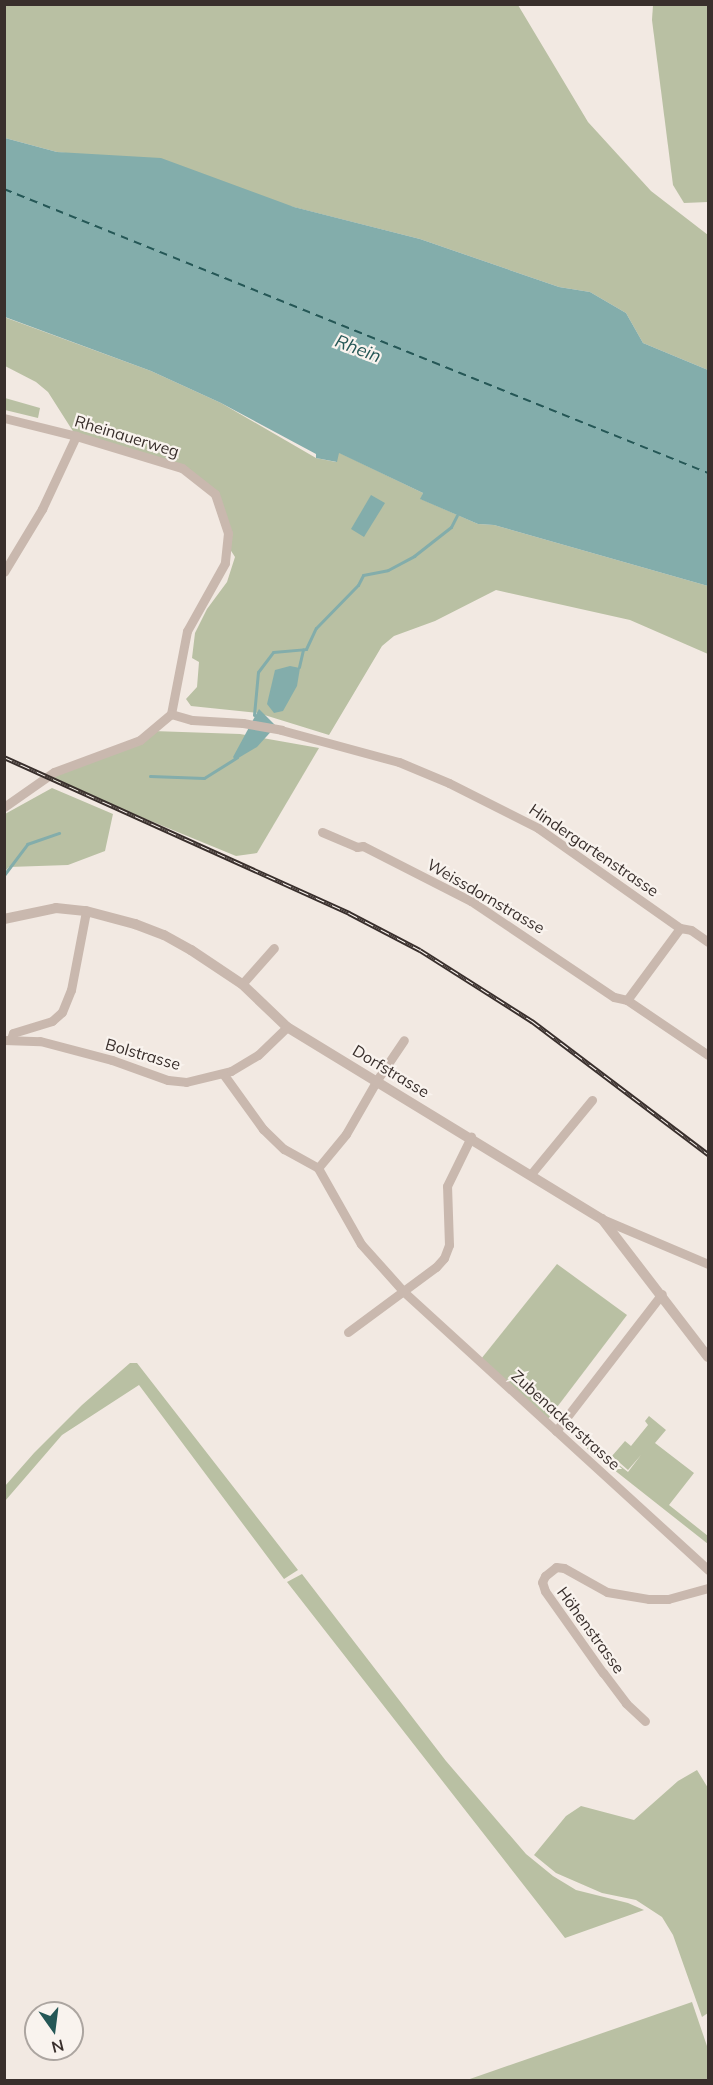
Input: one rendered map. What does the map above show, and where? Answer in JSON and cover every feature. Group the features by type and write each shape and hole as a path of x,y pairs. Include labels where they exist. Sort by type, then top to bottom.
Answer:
{"street":[{"name":"Rheinauerweg","path":"4,418 76,436 182,468 215,494 224,514 228,533 225,563 187,631 171,714"},
{"path":"4,572 42,509 76,436"},
{"path":"4,807 54,772 140,740 171,714"},
{"name":"Hindergartenstrasse","path":"171,714 192,720 243,723 325,741 399,762 507,810 576,853 680,928 691,930 708,942"},
{"name":"Weissdornstrasse","path":"322,832 357,847 363,846 471,901 540,945 614,998 627,1000"},
{"name":"Dorfstrasse","path":"4,919 56,908 86,911 164,935 242,984 287,1027 471,1137 602,1219 662,1294 708,1357"},
{"path":"8,1040 14,1033 52,1021 62,1012 70,990 86,911"},
{"path":"680,928 627,1000 708,1055"},
{"path":"242,984 274,948"},
{"name":"Bolstrasse","path":"8,1040 40,1041 179,1082 224,1075 258,1055 287,1027"},
{"path":"224,1075 263,1129 284,1149 318,1168 346,1134 377,1080 404,1040"},
{"path":"531,1174 592,1100"},
{"path":"348,1332 436,1267 447,1251 450,1235 447,1186 471,1137"},
{"name":"Zubenackerstrasse","path":"318,1168 361,1244 404,1292 708,1570"},
{"path":"602,1219 708,1264"},
{"path":"556,1431 662,1294"},
{"name":"Höhenstrasse","path":"645,1721 626,1703 603,1673 545,1591 542,1582 545,1576 556,1568 564,1568 608,1592 648,1599 668,1599 708,1588"}],"green space":[{"path":"4,5 518,5 588,122 651,191 708,235 708,370 643,343 626,313 590,292 559,287 420,239 91,156 57,152 5,138"},
{"path":"653,5 708,5 708,202 684,203 673,185 652,20"},
{"path":"4,317 151,371 221,403 316,458 336,462 338,452 423,493 421,499 478,524 494,525 708,586 708,654 630,620 496,590 435,621 394,636 382,646 329,735 258,713 191,706 186,699 197,687 199,662 192,658 195,633 207,609 227,582 235,557 228,546 215,494 182,468 76,436 48,392 36,382 5,366"},
{"path":"5,398 40,408 38,418 5,410"},
{"path":"153,731 240,734 319,748 257,853 236,856 46,778"},
{"path":"52,788 113,814 105,851 68,865 9,867 5,871 5,814"},
{"path":"557,1264 627,1315 548,1419 481,1359"},
{"path":"130,1363 137,1363 298,1570 284,1579 139,1385 62,1435 5,1501 5,1486 34,1453 82,1405"},
{"path":"649,1416 666,1430 655,1443 694,1473 669,1505 708,1536 708,1544 580,1443 584,1438 628,1472 641,1455 628,1470 612,1456 625,1441 631,1446 648,1425 645,1421"},
{"path":"302,1574 446,1761 526,1854 553,1876 576,1890 628,1903 644,1910 565,1938 287,1582"},
{"path":"697,1770 708,1788 708,2013 702,2017 673,1935 662,1917 636,1900 602,1893 556,1873 534,1855 566,1816 581,1806 634,1820 678,1781"},
{"path":"692,2002 708,2049 708,2080 467,2080"}],"water":[{"name":"Rhein","path":"5,138 57,152 161,158 294,207 420,239 559,287 590,292 626,313 643,343 708,370 708,586 494,525 478,524 420,499 423,493 339,453 337,462 316,458 316,454 221,403 151,371 5,317"},
{"path":"371,495 385,503 364,537 351,529"},
{"path":"290,666 300,668 297,686 283,711 274,713 267,704 275,670"},
{"path":"259,709 276,726 257,747 235,760 233,757"}],"waterway":[{"path":"254,715 258,672 273,652 306,649 316,628 358,585 363,575 388,570 414,556 451,527 457,515"},
{"path":"299,667 303,649"},
{"path":"150,776 204,778 237,757"},
{"path":"4,875 27,844 59,833"}],"ferry route":[{"path":"4,189 708,473"}],"railway":[{"path":"4,757 349,913 420,950 532,1021 708,1154"}]}
